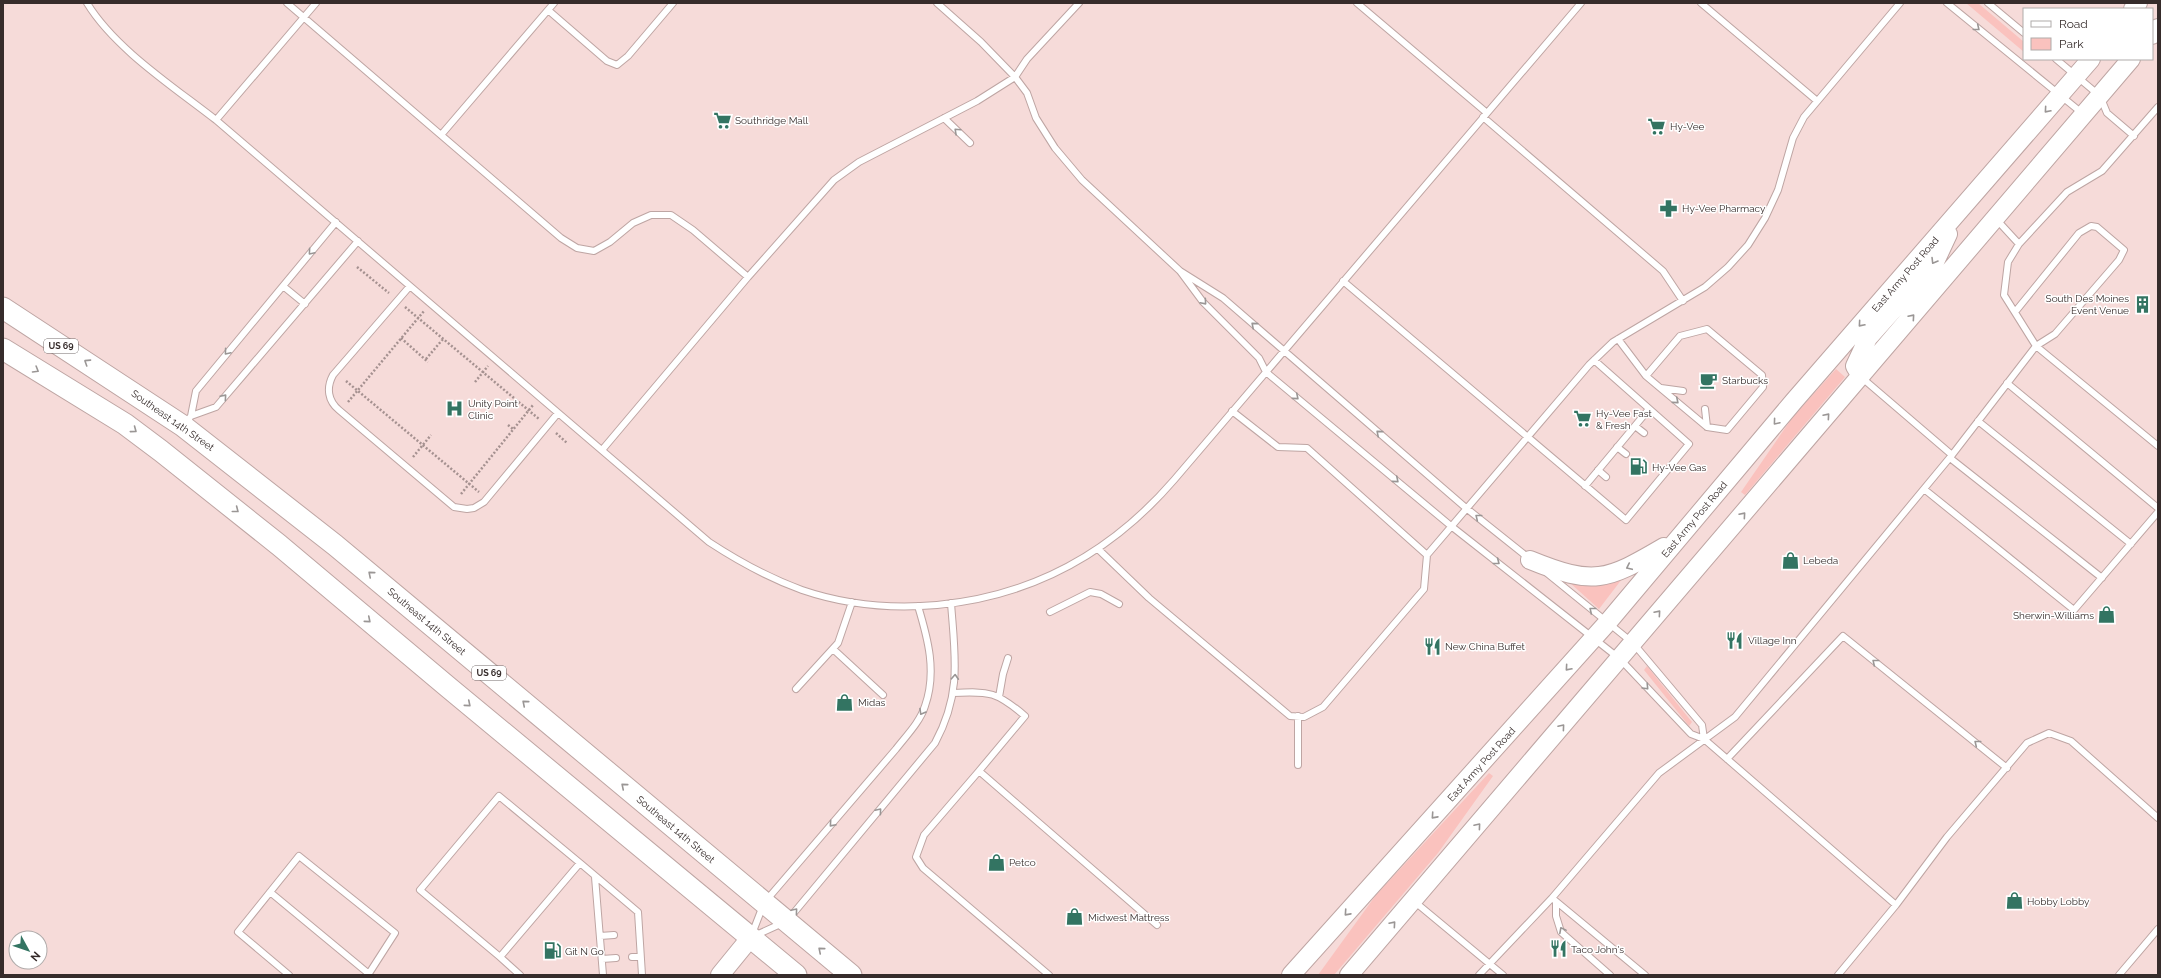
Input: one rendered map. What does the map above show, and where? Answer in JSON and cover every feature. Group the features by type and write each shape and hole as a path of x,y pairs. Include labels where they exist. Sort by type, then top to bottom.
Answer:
{"main road":[{"name":"East Army Post Road","path":"1291,975 1608,622 1794,401 2090,60"},
{"path":"1349,975 1414,901 2130,60"},
{"path":"1861,376 1855,366 1868,338 1934,264 1958,213"},
{"name":"Southeast 14th Street","path":"3,308 187,421 851,975"},
{"path":"3,350 125,424 161,451 279,545 448,688 796,975"},
{"path":"1530,560 1556,570 1580,576 1602,577 1629,567 1676,541"},
{"path":"720,975 751,937"}],"lane":[{"path":"87,3 98,20 118,40 216,120 709,542 738,561 770,578 803,590 852,602 873,605 918,606 979,600 1046,578 1098,549 1136,520 1161,495 1581,3"},
{"path":"287,3 560,238 577,248 594,252 610,242 633,223 651,215 671,215 693,230 748,276"},
{"path":"216,120 316,3"},
{"path":"441,136 554,3"},
{"path":"548,10 607,61 617,65 628,56 673,3"},
{"path":"937,3 981,42 1015,77 1027,93 1036,118 1055,148 1082,180 1180,271 1203,302 1259,358 1266,372 1451,526 1620,659 1691,734 1704,739 1728,759 1896,905"},
{"path":"602,450 748,276 834,180 859,162 977,101 1015,77 1028,59 1079,3"},
{"path":"1357,3 1663,271 1683,301"},
{"path":"1701,3 1816,100"},
{"path":"1098,549 1149,598 1290,716 1304,717 1323,707 1424,589 1427,570 1427,555 1594,360 1618,339 1705,287 1728,267 1748,245 1765,218 1778,190 1793,138 1804,117 1816,100 1900,3"},
{"path":"1947,3 2084,115"},
{"path":"1988,3 2023,32"},
{"path":"2057,60 2100,96 2107,114 2134,136"},
{"path":"2158,107 2102,171 2067,192 2019,244 2008,262 2004,295 2036,346 2158,446"},
{"path":"944,118 970,143"},
{"path":"1996,219 2019,244"},
{"path":"187,421 196,391 336,222"},
{"path":"1479,975 1491,965 1554,900 1659,773 1735,717 1951,456 2036,346 2055,334 2119,260 2124,250 2097,227 2091,226 2079,233 2015,312"},
{"path":"187,421 216,406 358,242"},
{"path":"1180,271 1223,298 1466,508 1633,643 1702,725 1704,739"},
{"path":"1343,281 1527,438 1626,520 1637,502 1656,479 1673,459 1689,444 1594,360"},
{"path":"283,286 305,304"},
{"path":"410,286 333,375 330,383 329,394 334,406 454,508 467,510 484,502 558,413"},
{"path":"1618,339 1646,376 1707,427 1726,430 1763,387 1762,375 1707,329 1680,336 1646,376"},
{"path":"1861,376 1951,456 2102,578"},
{"path":"2007,383 2158,508"},
{"path":"1661,388 1683,391"},
{"path":"1585,486 1649,409"},
{"path":"1705,409 1707,427"},
{"path":"1232,411 1278,447 1307,448 1427,555"},
{"path":"1978,421 2131,544"},
{"path":"1635,426 1644,433"},
{"path":"1617,447 1626,454"},
{"path":"1598,470 1606,477"},
{"path":"1924,489 2074,610 2158,512"},
{"path":"1050,612 1090,592 1101,594 1119,604"},
{"path":"796,689 842,637 852,602"},
{"path":"751,937 787,921 935,743 944,727 956,678 952,603"},
{"path":"751,937 764,903 896,749 915,725 925,707 931,671 931,657 918,606"},
{"path":"1728,759 1843,636 2007,768"},
{"path":"833,648 884,695"},
{"path":"999,697 1003,674 1008,658"},
{"path":"953,693 981,692 1004,698 1025,716 924,835 916,857 923,868 1049,975"},
{"path":"1298,716 1298,765"},
{"path":"1838,975 1896,905 1947,837 2027,743 2049,733 2071,741 2158,818"},
{"path":"979,771 1157,925"},
{"path":"520,975 420,890 499,796 638,912 642,975"},
{"path":"270,892 368,974 395,933 299,856 270,892 238,932 289,975"},
{"path":"500,957 580,864"},
{"path":"596,877 603,975"},
{"path":"1554,900 1556,916 1561,932 1610,975"},
{"path":"1554,900 1645,975"},
{"path":"1414,901 1503,975"},
{"path":"2119,975 2158,928"},
{"path":"631,933 639,932"},
{"path":"600,936 614,935"},
{"path":"632,957 640,957"},
{"path":"602,959 616,958"}],"path":[{"path":"357,267 567,443"},
{"path":"348,402 424,310"},
{"path":"401,338 427,361 443,339"},
{"path":"476,382 488,366"},
{"path":"346,381 424,444 479,492"},
{"path":"460,494 468,482 533,404"},
{"path":"508,425 513,429"},
{"path":"413,457 431,434"}],"green space":[{"path":"1966,3 1978,3 2023,41 2023,51"},
{"path":"1836,369 1845,377 1745,495 1741,492 1792,418"},
{"path":"1622,579 1599,609 1569,582"},
{"path":"1647,666 1692,722 1689,726 1644,670"},
{"path":"1489,773 1493,776 1438,853 1334,975 1318,975 1376,895"}],"place":[{"name":"Southridge Mall","path":"722,120"},
{"name":"Hy-Vee","path":"1657,126"},
{"name":"Hy-Vee Pharmacy","path":"1669,208"},
{"name":"South Des Moines Event Venue","path":"2142,304"},
{"name":"Starbucks","path":"1709,380"},
{"name":"Unity Point Clinic","path":"455,409"},
{"name":"Hy-Vee Fast & Fresh","path":"1583,419"},
{"name":"Hy-Vee Gas","path":"1639,467"},
{"name":"Lebeda","path":"1790,560"},
{"name":"Sherwin-Williams","path":"2107,615"},
{"name":"Village Inn","path":"1735,640"},
{"name":"New China Buffet","path":"1432,646"},
{"name":"Midas","path":"845,702"},
{"name":"Petco","path":"996,862"},
{"name":"Hobby Lobby","path":"2014,901"},
{"name":"Midwest Mattress","path":"1075,917"},
{"name":"Taco John's","path":"1558,949"},
{"name":"Git N Go","path":"552,951"}]}
